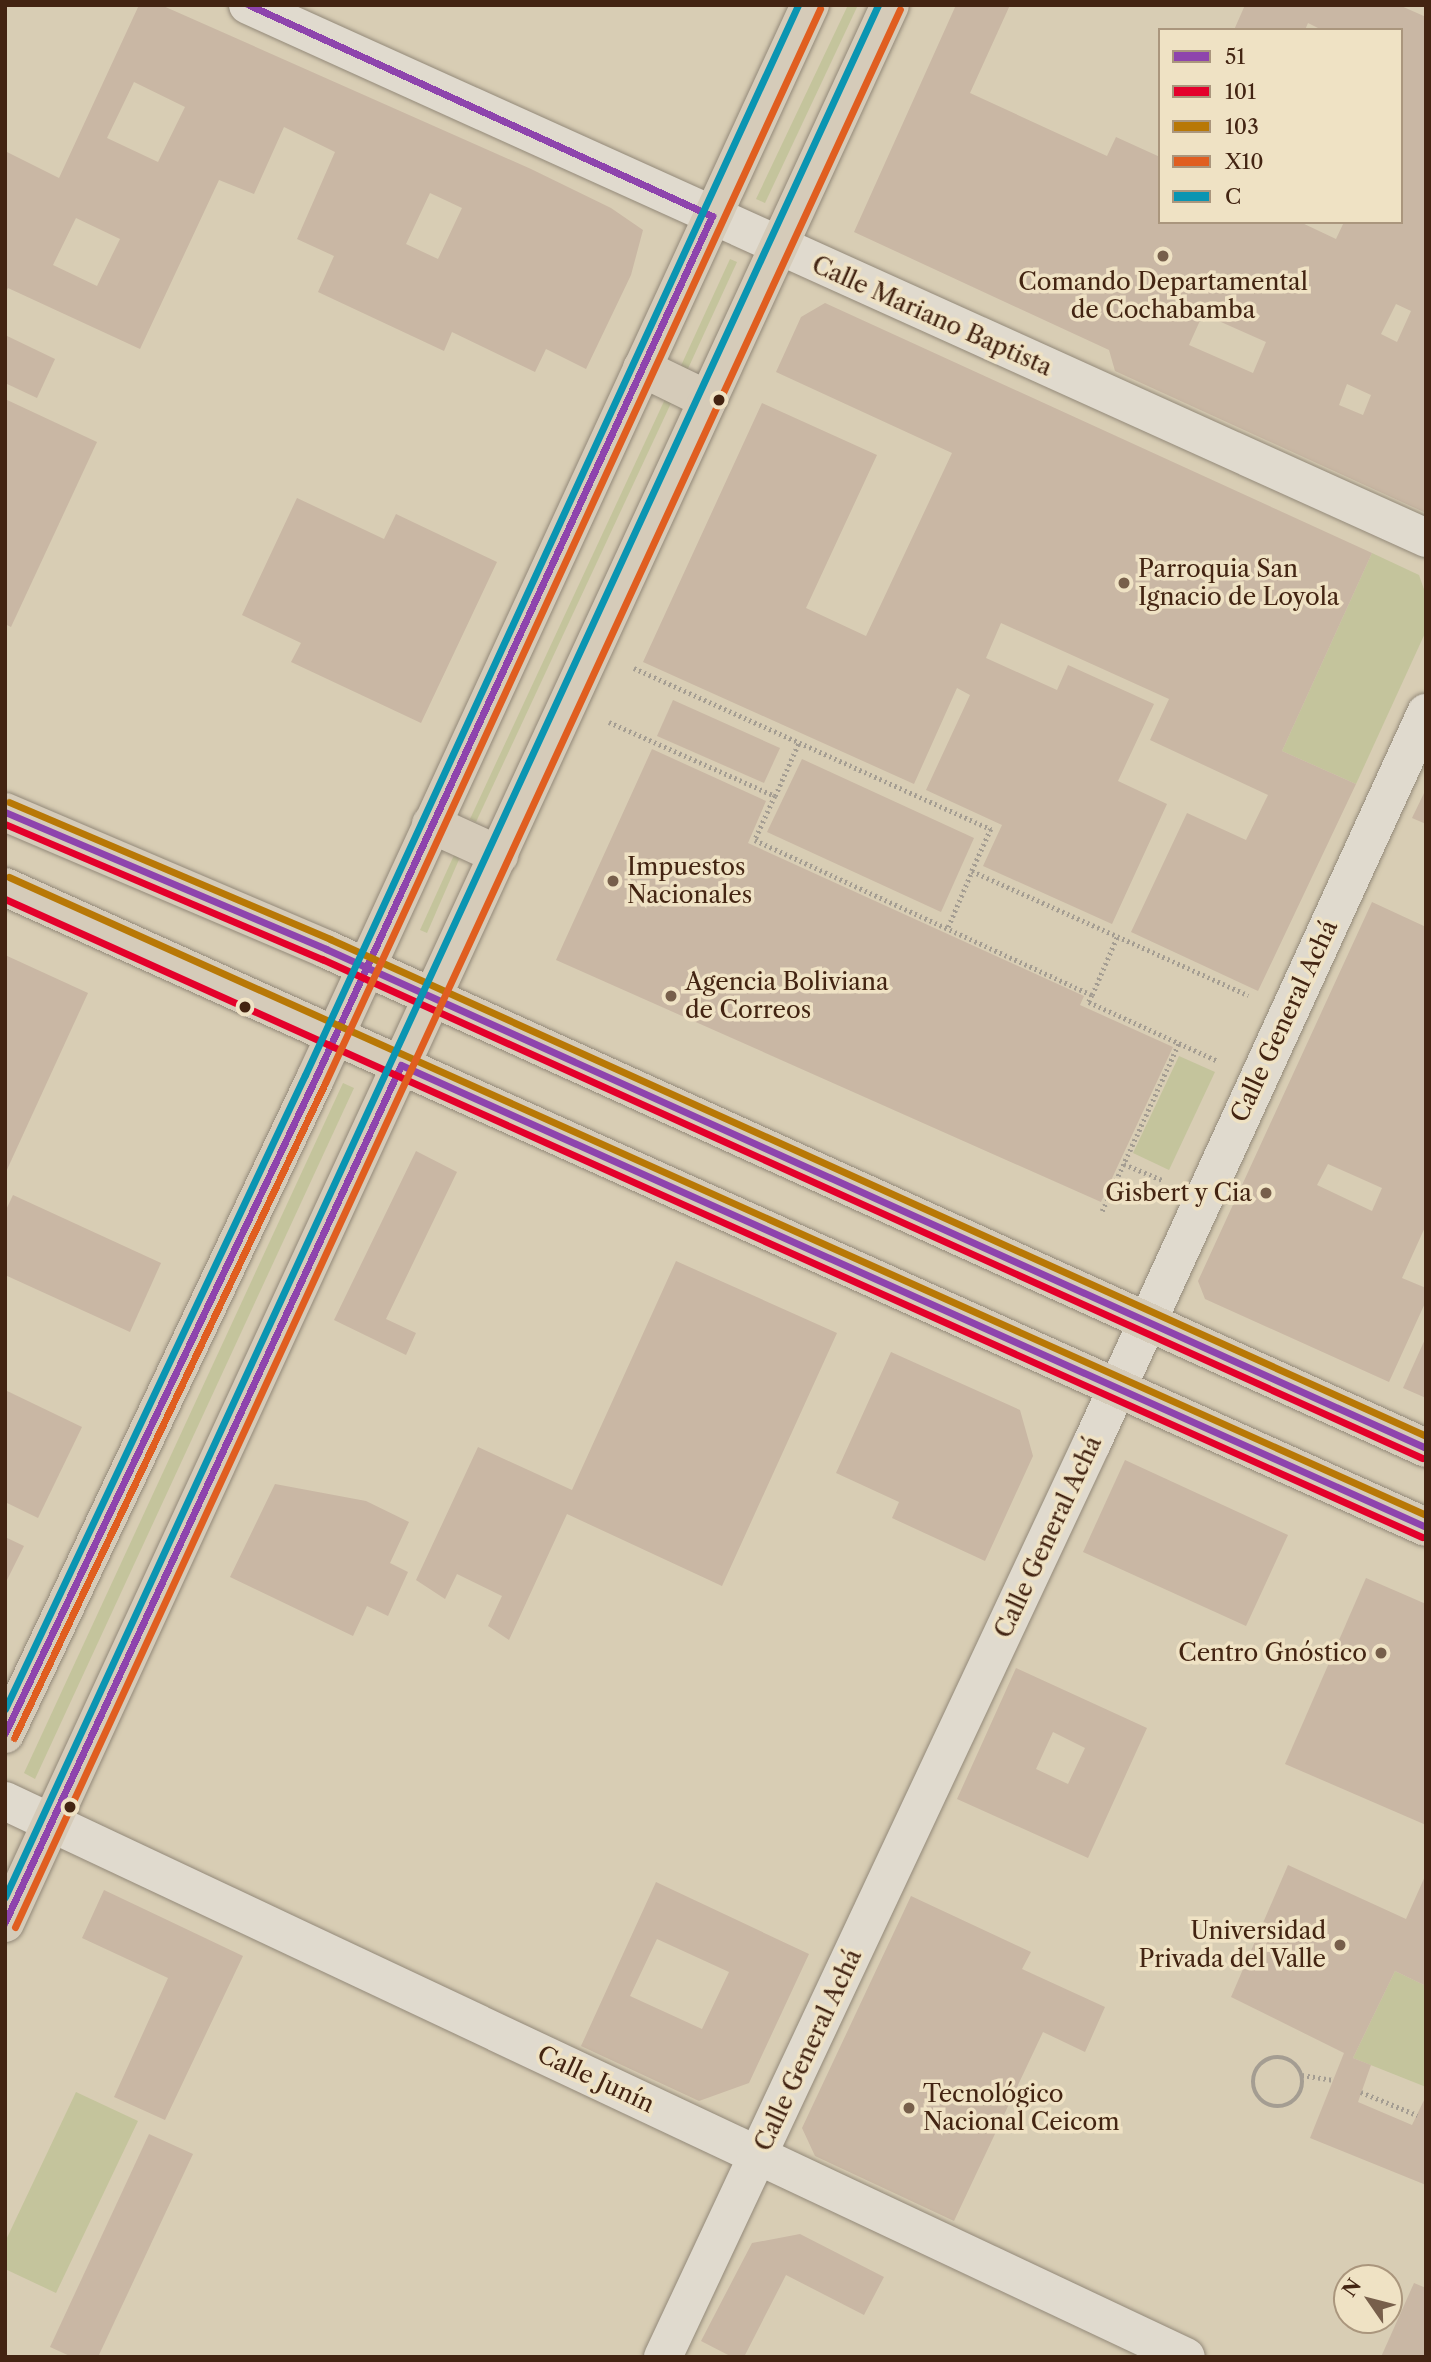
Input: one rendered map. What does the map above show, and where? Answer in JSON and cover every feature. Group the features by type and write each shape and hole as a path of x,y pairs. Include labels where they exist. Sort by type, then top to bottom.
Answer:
{"main road":[{"path":"5,1734 335,1035 810,5"},
{"path":"5,1923 890,5"},
{"path":"642,368 708,400"},
{"path":"5,811 365,967 1426,1448"},
{"path":"431,824 499,855"},
{"path":"5,887 1426,1527"}],"street":[{"name":"Calle Mariano Baptista","path":"248,5 1426,538"},
{"name":"Calle General Achá","path":"663,2357 760,2155 1116,1389 1426,713"},
{"name":"Calle Junín","path":"5,1801 1186,2357"}],"path":[{"path":"679,688 991,829 948,928"},
{"path":"799,742 755,840 1092,995"},
{"path":"654,743 775,796"},
{"path":"972,871 1246,995"},
{"path":"1102,1211 1179,1043 1089,1002 1117,937"},
{"path":"1124,1164 1175,1186"},
{"path":"1302,2075 1297,2097 1284,2106 1268,2105 1255,2094 1253,2077 1269,2059 1293,2062 1302,2075 1333,2080"},
{"path":"1361,2092 1417,2115"}],"green space":[{"path":"848,5 858,5 765,203 756,199"},
{"path":"730,259 737,262 686,373 679,370"},
{"path":"666,397 672,401 476,822 470,819"},
{"path":"1372,553 1419,575 1426,595 1426,631 1356,784 1282,751"},
{"path":"455,853 461,855 427,933 420,930"},
{"path":"1179,1056 1215,1072 1169,1170 1133,1153"},
{"path":"343,1083 354,1088 35,1779 24,1773"},
{"path":"1395,1971 1426,1986 1426,2087 1353,2058"},
{"path":"76,2092 138,2121 56,2293 5,2269 5,2242"}],"building":[{"path":"139,5 161,5 531,169 611,208 643,230 631,275 586,369 546,349 535,372 452,332 444,351 318,292 334,256 297,239 335,152 284,127 254,194 219,180 140,349 8,288 5,294 7,152 59,178","holes":["134,82 185,107 158,162 107,138","430,193 462,208 438,259 406,244","76,218 120,239 97,286 53,265"]},
{"path":"956,5 1010,5 970,93 1107,156 1116,137 1158,156 1158,224 1304,224 1336,239 1343,224 1403,224 1403,28 1318,28 1308,23 1306,28 1235,28 1245,5 1399,5 1426,17 1426,513 1115,371 1109,350 854,232","holes":["1396,304 1411,311 1397,342 1381,334","1203,314 1266,342 1253,373 1189,345","1347,384 1371,395 1363,415 1339,405"]},
{"path":"825,303 1372,553 1282,751 1356,784 1258,991 1131,932 1187,813 1246,840 1268,795 1150,740 1169,699 1001,623 986,658 1057,690 1068,665 1154,704 1118,781 1167,804 1112,924 983,866 1002,825 926,790 970,695 957,688 914,784 643,662 762,403 877,455 806,608 866,636 952,453 776,372 801,317"},
{"path":"5,335 55,359 37,398 5,383"},
{"path":"5,399 97,442 11,627 5,624"},
{"path":"297,498 384,539 396,514 497,562 421,723 291,662 301,643 242,615"},
{"path":"673,700 780,748 764,783 657,736"},
{"path":"652,749 766,801 748,843 1084,996 1080,1005 1173,1047 1101,1202 556,960"},
{"path":"802,759 974,838 941,912 767,832"},
{"path":"1426,789 1426,824 1412,818"},
{"path":"1372,902 1426,927 1426,1225 1402,1278 1426,1288 1426,1301 1389,1382 1205,1299 1198,1281","holes":["1328,1164 1382,1188 1372,1211 1317,1185"]},
{"path":"5,955 88,993 5,1174"},
{"path":"416,1151 457,1172 386,1319 416,1333 406,1355 334,1320"},
{"path":"13,1195 161,1263 130,1332 5,1275 5,1212"},
{"path":"676,1261 837,1333 722,1586 567,1514 509,1640 488,1626 502,1596 457,1574 445,1599 416,1580 478,1447 572,1490"},
{"path":"1426,1337 1426,1398 1403,1388"},
{"path":"891,1352 1020,1410 1033,1456 985,1561 892,1518 899,1502 836,1473"},
{"path":"5,1390 82,1427 38,1518 5,1502"},
{"path":"1125,1460 1288,1535 1246,1626 1083,1552"},
{"path":"275,1484 366,1501 409,1522 390,1563 408,1572 388,1616 367,1606 353,1636 230,1577"},
{"path":"5,1537 24,1546 5,1584"},
{"path":"1366,1578 1426,1604 1426,1825 1285,1764"},
{"path":"1016,1668 1147,1728 1088,1858 957,1799","holes":["1053,1732 1085,1748 1068,1784 1036,1769"]},
{"name":"Universidad Privada del Valle","path":"1288,1865 1406,1919 1426,1874 1426,1986 1395,1971 1353,2058 1371,2065 1358,2102 1412,2125 1426,2096 1426,2185 1310,2138 1344,2053 1231,1997"},
{"path":"656,1882 809,1954 749,2083 699,2101 581,2046","holes":["657,1939 729,1972 702,2029 630,1996"]},
{"path":"104,1890 243,1956 165,2120 114,2097 168,1978 82,1938"},
{"path":"911,1896 1031,1952 1022,1969 1105,2007 1085,2052 1043,2032 954,2221 815,2156 802,2128"},
{"path":"149,2134 193,2154 98,2357 72,2357 50,2347"},
{"path":"800,2234 884,2277 864,2315 786,2275 744,2357 732,2357 701,2341 752,2243"},
{"path":"1414,2283 1426,2288 1426,2357 1381,2357 1391,2334 1403,2334 1403,2308"}],"transit line":[{"name":"51","path":"249,5 712,216"},
{"name":"C","path":"5,1709 305,1075 798,5"},
{"name":"C","path":"5,1897 878,5"},
{"name":"X10","path":"14,1738 325,1083 820,9"},
{"name":"X10","path":"15,1927 900,9"},
{"name":"51","path":"5,1733 315,1079 712,216"},
{"name":"103","path":"9,802 330,939 1426,1436"},
{"name":"51","path":"5,812 326,949 1426,1448"},
{"name":"101","path":"5,824 322,959 1422,1458"},
{"name":"103","path":"9,877 1426,1515"},
{"name":"101","path":"5,899 1422,1537"},
{"name":"51","path":"401,1065 1426,1527"},
{"name":"51","path":"5,1922 401,1065"}],"place":[{"name":"Comando Departamental de Cochabamba","path":"1163,256"},
{"name":"Parroquia San Ignacio de Loyola","path":"1124,583"},
{"name":"Impuestos Nacionales","path":"613,881"},
{"name":"Agencia Boliviana de Correos","path":"671,996"},
{"name":"Gisbert y Cia","path":"1266,1193"},
{"name":"Centro Gnóstico","path":"1381,1653"},
{"name":"Universidad Privada del Valle","path":"1340,1945"},
{"name":"Tecnológico Nacional Ceicom","path":"909,2108"}]}
